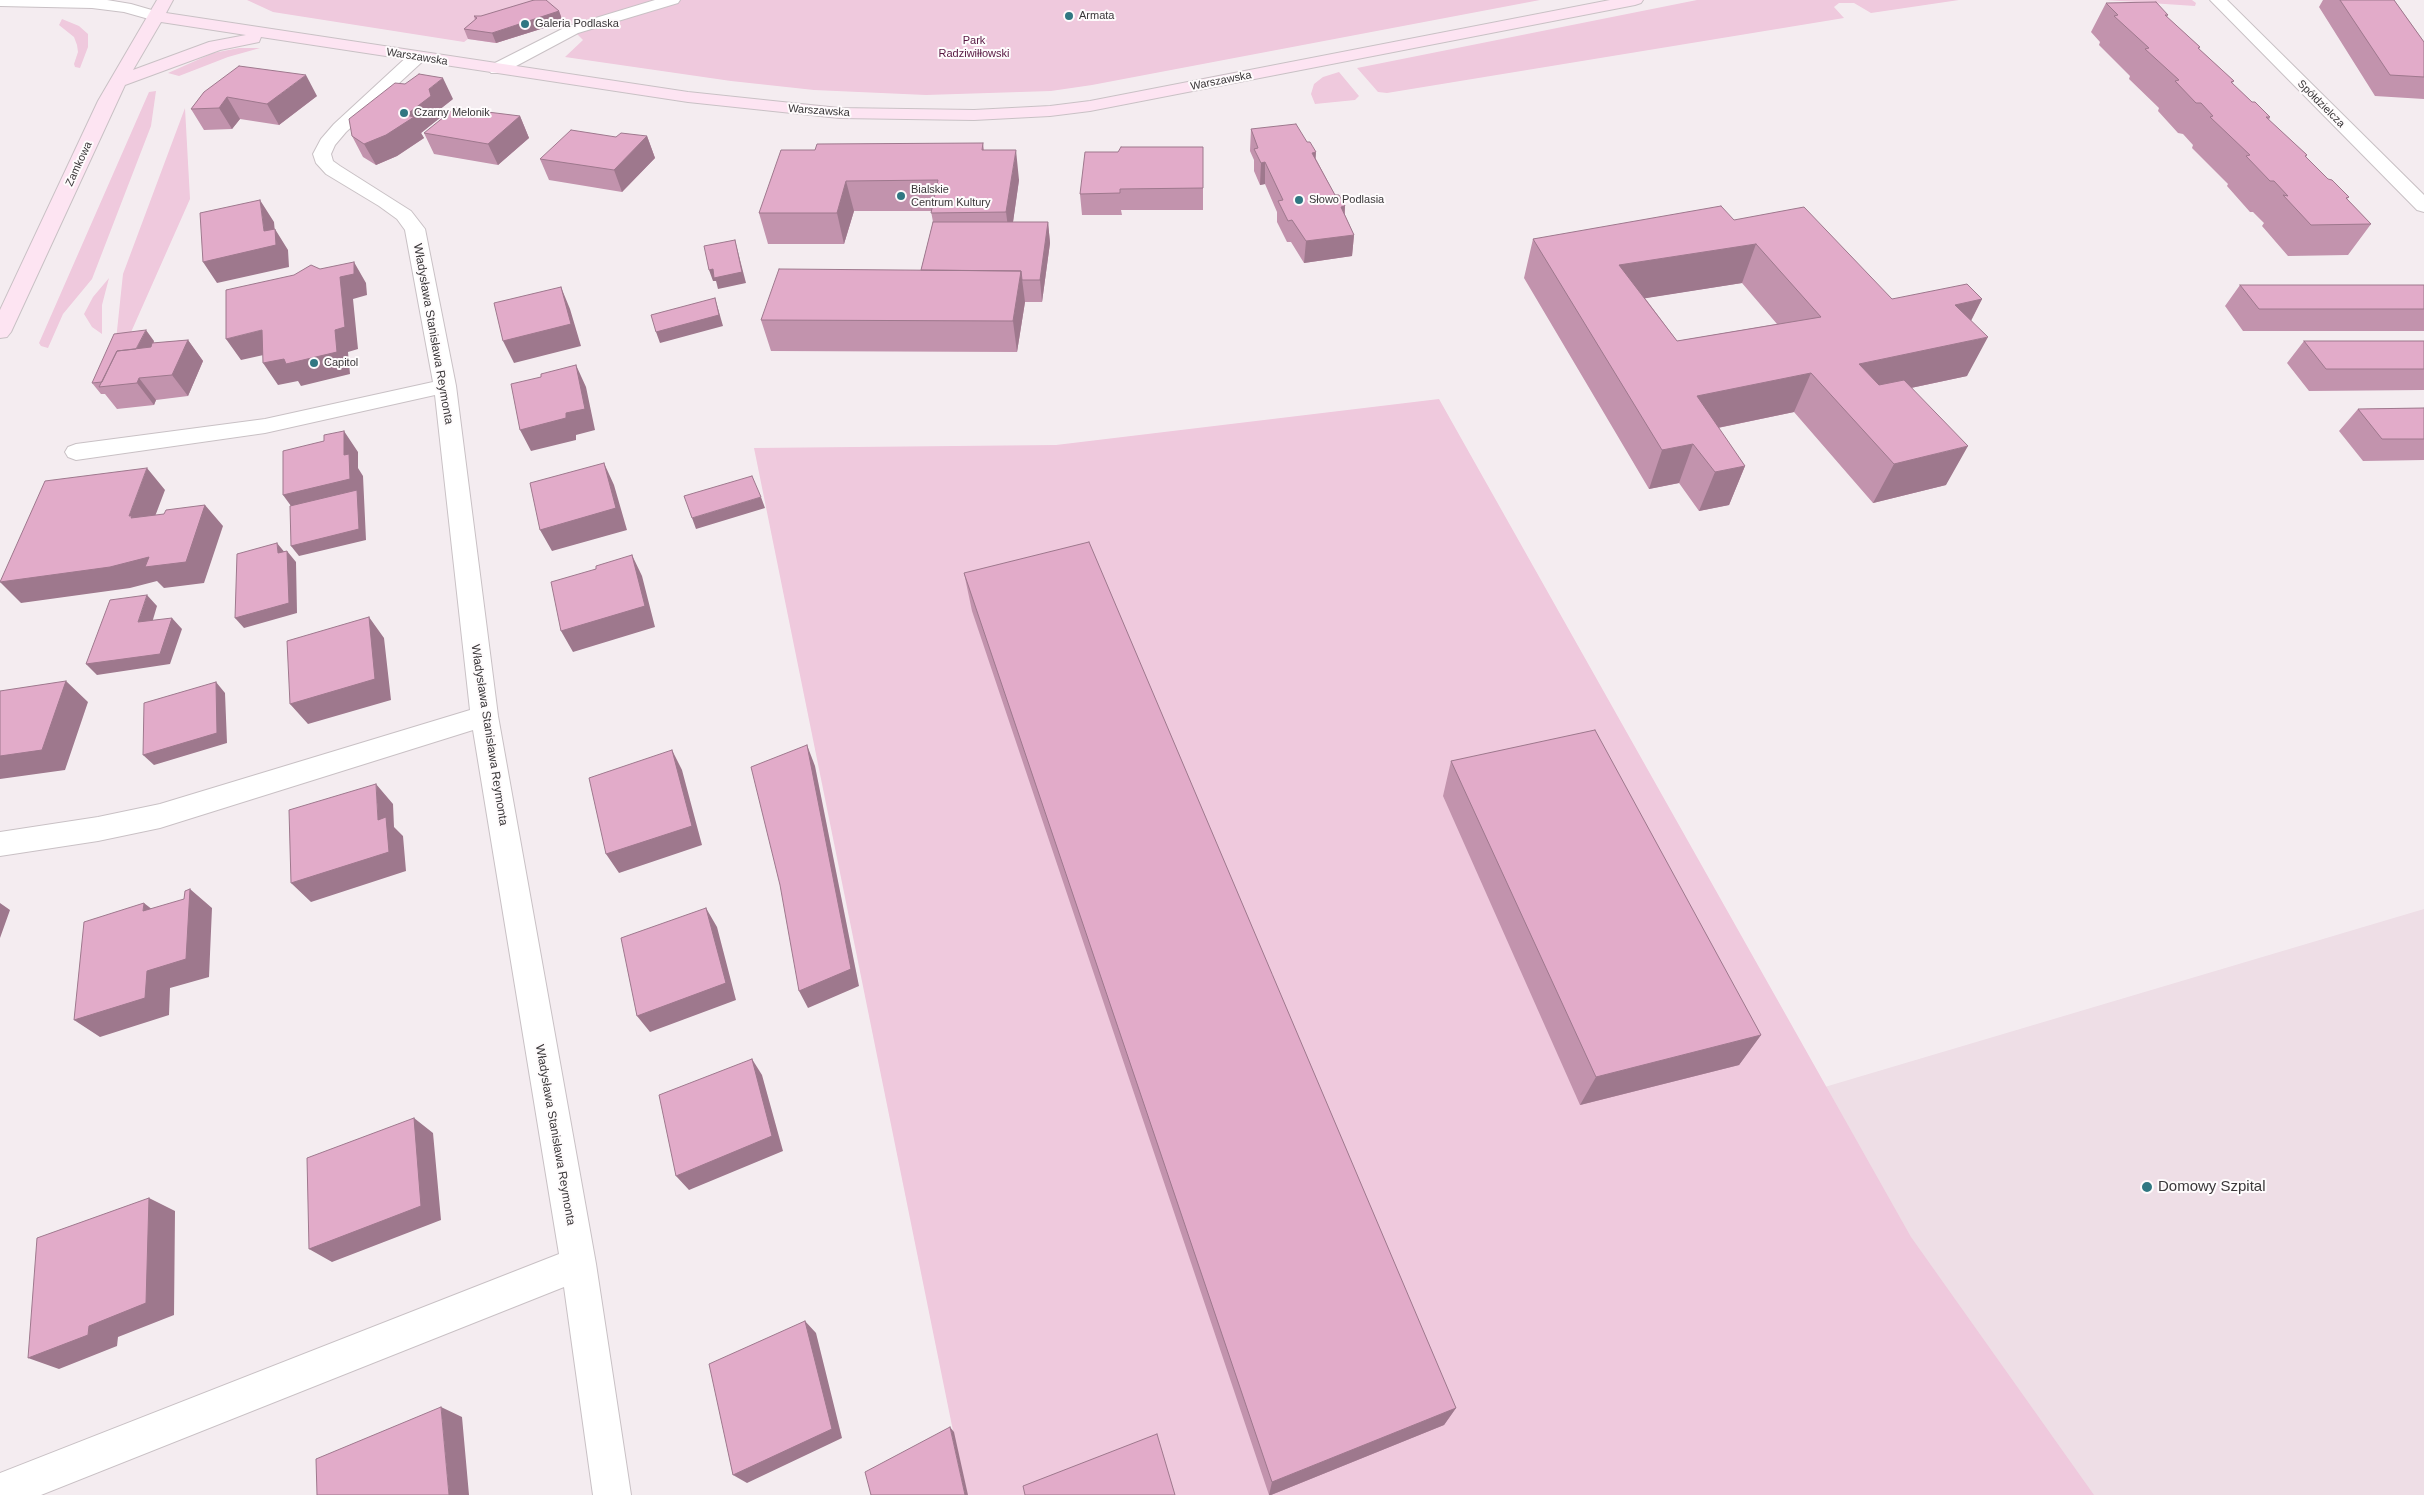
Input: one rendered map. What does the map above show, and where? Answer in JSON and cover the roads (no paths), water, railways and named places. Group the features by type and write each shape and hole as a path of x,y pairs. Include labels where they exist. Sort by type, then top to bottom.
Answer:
{"street":[{"path":"497,69 572,30 672,0"},
{"name":"Warszawska","path":"0,1 92,3 125,7 161,8 287,37 688,98 771,107 911,116 1008,114 1090,106 1635,0"},
{"name":"Spółdzielcza","path":"2218,0 2424,206"},
{"name":"Zamkowa","path":"0,332 117,82 161,8"},
{"path":"117,82 215,46 254,38 287,37"},
{"name":"Władysława Stanisława Reymonta","path":"417,57 340,128 327,143 322,154 325,163 333,170 386,202 404,215 415,229 445,386 484,716 578,1264 612,1495"},
{"path":"76,452 265,426 445,386"},
{"path":"0,844 98,829 160,816 484,716"},
{"path":"0,1492 578,1264"}],"place":[{"name":"Armata","path":"1069,16"},
{"name":"Galeria Podlaska","path":"525,24"},
{"name":"Czarny Melonik","path":"404,113"},
{"name":"Bialskie Centrum Kultury","path":"901,196"},
{"name":"Słowo Podlasia","path":"1299,200"},
{"name":"Capitol","path":"314,363"},
{"name":"Domowy Szpital","path":"2147,1187"}],"park label":[{"name":"Park Radziwiłłowski","path":"974,47"}]}
